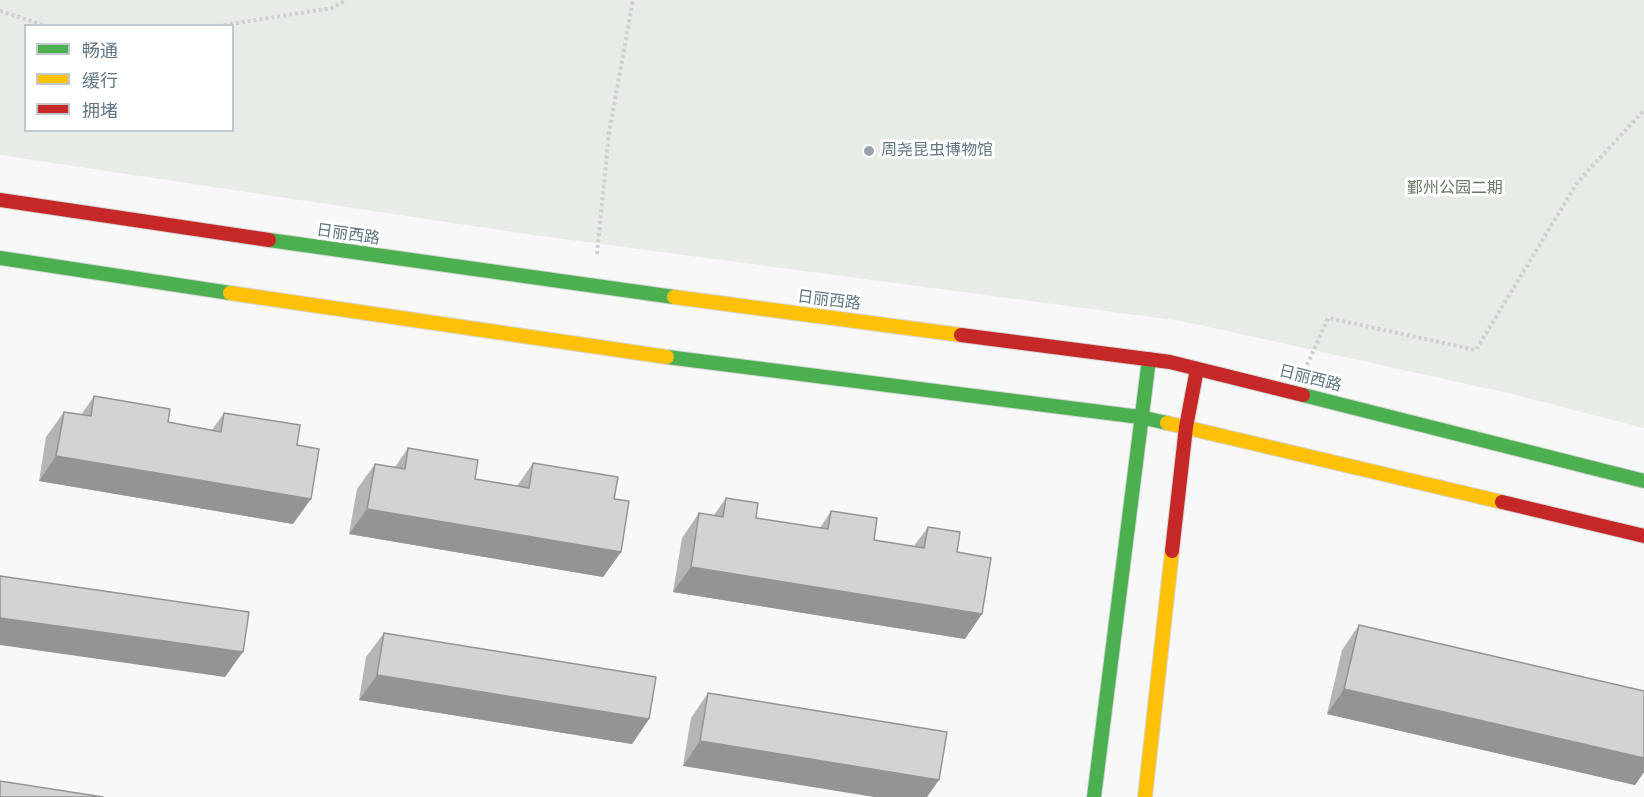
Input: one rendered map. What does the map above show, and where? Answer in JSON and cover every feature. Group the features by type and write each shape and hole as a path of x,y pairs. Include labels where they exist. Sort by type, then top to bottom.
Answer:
{"main road":[{"name":"日丽西路","path":"0,200 594,286 1149,359 1294,392 1644,482"},
{"path":"0,258 588,347 1140,417 1644,536"},
{"path":"1094,797 1149,359"},
{"path":"1145,797 1186,428 1197,369"}],"path":[{"path":"231,24 332,8 346,0"},
{"path":"594,286 609,133 633,0"},
{"path":"0,11 40,24"},
{"path":"1294,392 1328,318 1476,351 1577,183 1644,110"}],"green space":[{"name":"鄞州公园二期","path":"0,0 1644,0 1644,428 1499,391 1181,321 533,235 0,155"}],"building":[{"path":"94,396 170,409 168,422 221,432 224,413 300,425 297,445 319,449 311,499 56,456 64,412 91,416"},
{"path":"408,448 478,460 475,479 529,488 533,463 618,477 614,499 629,501 621,552 367,509 375,464 405,469"},
{"path":"726,498 758,503 756,518 828,529 831,511 877,518 874,540 924,548 928,527 960,532 957,552 991,558 982,614 691,567 699,513 723,517"},
{"path":"0,576 249,612 243,652 0,618"},
{"path":"1359,625 1644,691 1644,758 1344,689"},
{"path":"384,633 656,677 649,719 377,675"},
{"path":"708,693 947,732 939,780 700,741"},
{"path":"0,781 103,797 0,797"}],"traffic: fast":[{"path":"269,240 674,297"},
{"path":"0,258 230,293"},
{"path":"667,357 1140,417 1167,423"},
{"path":"1094,797 1149,359"},
{"path":"1303,395 1644,481"}],"traffic: slow":[{"path":"230,293 667,357"},
{"path":"674,297 961,335"},
{"path":"1167,423 1502,502"},
{"path":"1145,797 1172,551"}],"traffic: jam":[{"path":"0,200 269,240"},
{"path":"961,335 1170,362 1303,395"},
{"path":"1172,551 1186,427 1197,369"},
{"path":"1502,502 1644,536"}],"place":[{"name":"周尧昆虫博物馆","path":"869,151"}]}
